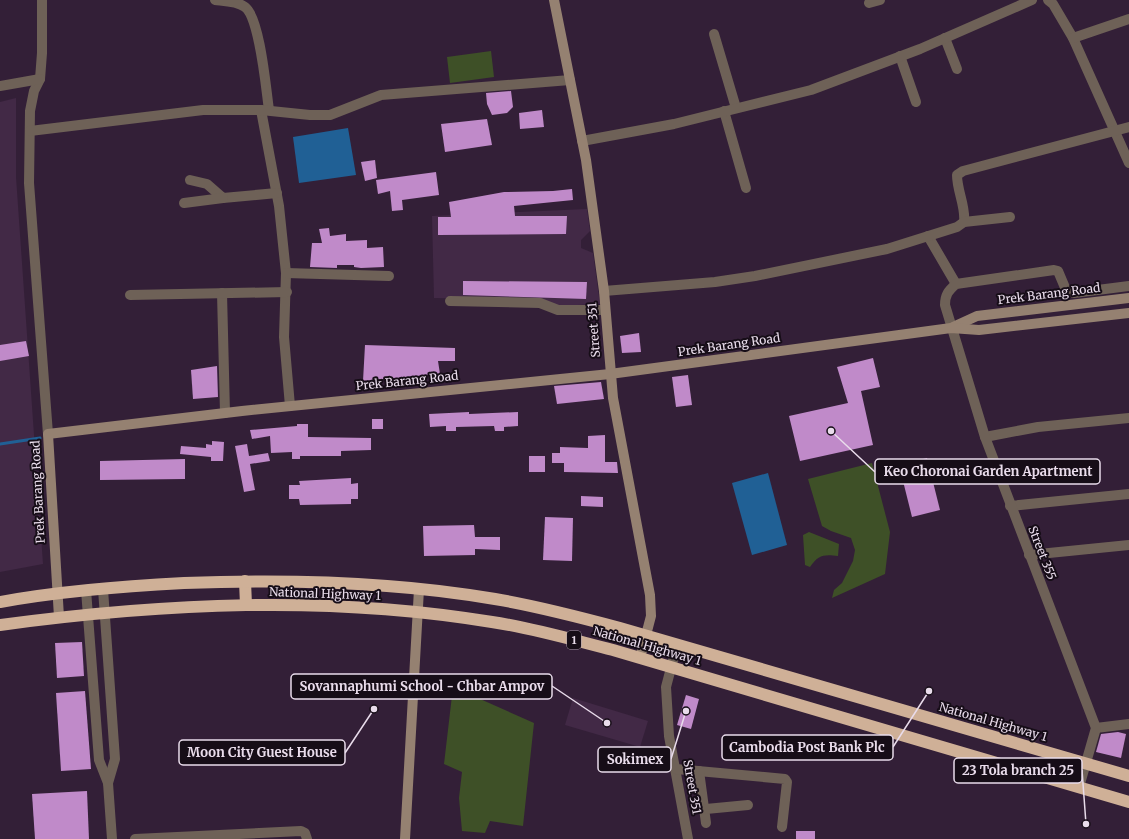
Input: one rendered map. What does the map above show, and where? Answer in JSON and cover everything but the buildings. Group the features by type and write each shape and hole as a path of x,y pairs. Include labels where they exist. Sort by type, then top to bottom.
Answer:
{"highway":[{"name":"National Highway 1","path":"0,602 86,590 245,581 321,581 419,589 494,598 540,608 646,636 1129,776"},
{"path":"245,581 246,605"},
{"name":"National Highway 1","path":"0,625 106,612 246,605 313,605 417,613 493,622 538,631 640,658 1129,802"}],"main road":[{"name":"Street 351","path":"554,0 582,141 604,292 610,374 650,595 651,616 640,658"},
{"name":"Prek Barang Road","path":"951,328 977,316 1129,298"},
{"name":"Prek Barang Road","path":"59,617 56,594 48,434 290,406 610,374 951,328 980,330 1129,313"},
{"path":"405,839 419,589"}],"street":[{"path":"42,0 42,53 40,79 33,98 30,131 29,183 48,434"},
{"path":"215,0 245,6 253,16 257,34 265,110 277,193 286,273 287,292 284,337 290,406"},
{"path":"869,3 880,0"},
{"path":"582,141 674,124 811,90 945,38 1011,4 1032,0"},
{"path":"1048,0 1054,4 1073,38 1116,131 1129,163"},
{"path":"1073,38 1129,19"},
{"path":"714,34 736,108"},
{"path":"945,38 957,69"},
{"path":"900,56 916,102"},
{"path":"0,86 40,79"},
{"path":"30,131 203,110 265,110 310,115 330,115 381,95 570,80"},
{"path":"724,111 746,188"},
{"path":"964,222 965,216 957,183 957,175 963,171 1129,128"},
{"path":"190,180 207,184 223,198"},
{"path":"184,203 277,193"},
{"path":"604,292 715,282 755,276 865,254 928,236 958,226 964,222 1010,217"},
{"path":"928,236 956,284 1054,270 1058,271 1066,290 1074,293 1129,286"},
{"path":"286,273 389,276"},
{"name":"Street 355","path":"956,284 948,291 945,298 945,305 985,437 1010,506 1096,728"},
{"path":"130,295 287,292"},
{"path":"222,293 225,413"},
{"path":"450,301 540,303 558,310 605,310"},
{"path":"985,437 1038,427 1129,418"},
{"path":"1010,506 1129,494"},
{"path":"1029,555 1129,545"},
{"path":"103,589 106,612 115,759 108,784"},
{"path":"86,590 99,760 108,784 112,839"},
{"name":"Street 351","path":"677,645 666,687 669,736 688,839"},
{"path":"1079,787 1096,728 1129,724"},
{"path":"676,769 785,779 787,782 782,827"},
{"path":"699,771 706,809 706,823"},
{"path":"706,809 748,805"},
{"path":"134,839 301,831 305,833 307,839"}],"shaded area":[{"path":"16,98 16,177 43,564 0,572 0,102"},
{"path":"587,209 590,231 581,240 581,248 593,253 600,304 557,306 543,300 434,298 432,216"},
{"path":"573,698 648,721 640,747 565,725"}],"green space":[{"path":"491,51 494,77 450,83 447,57"},
{"path":"872,463 890,532 885,574 832,598 834,590 842,583 853,561 855,550 851,538 822,526 808,479"},
{"path":"809,532 839,544 838,556 825,555 816,560 810,567 805,565 803,535"},
{"path":"453,687 534,723 523,826 490,821 485,833 462,831 459,798 462,772 444,764"}],"water":[{"path":"348,128 356,175 299,183 293,137"},
{"path":"768,473 787,545 752,555 732,483"}],"waterway":[{"path":"0,444 40,438"}],"place":[{"name":"Keo Choronai Garden Apartment","path":"831,431"},
{"name":"Cambodia Post Bank Plc","path":"929,691"},
{"name":"Moon City Guest House","path":"374,709"},
{"name":"Sokimex","path":"686,711"},
{"name":"Sovannaphumi School - Chbar Ampov","path":"607,723"},
{"name":"23 Tola branch 25","path":"1086,824"}]}
